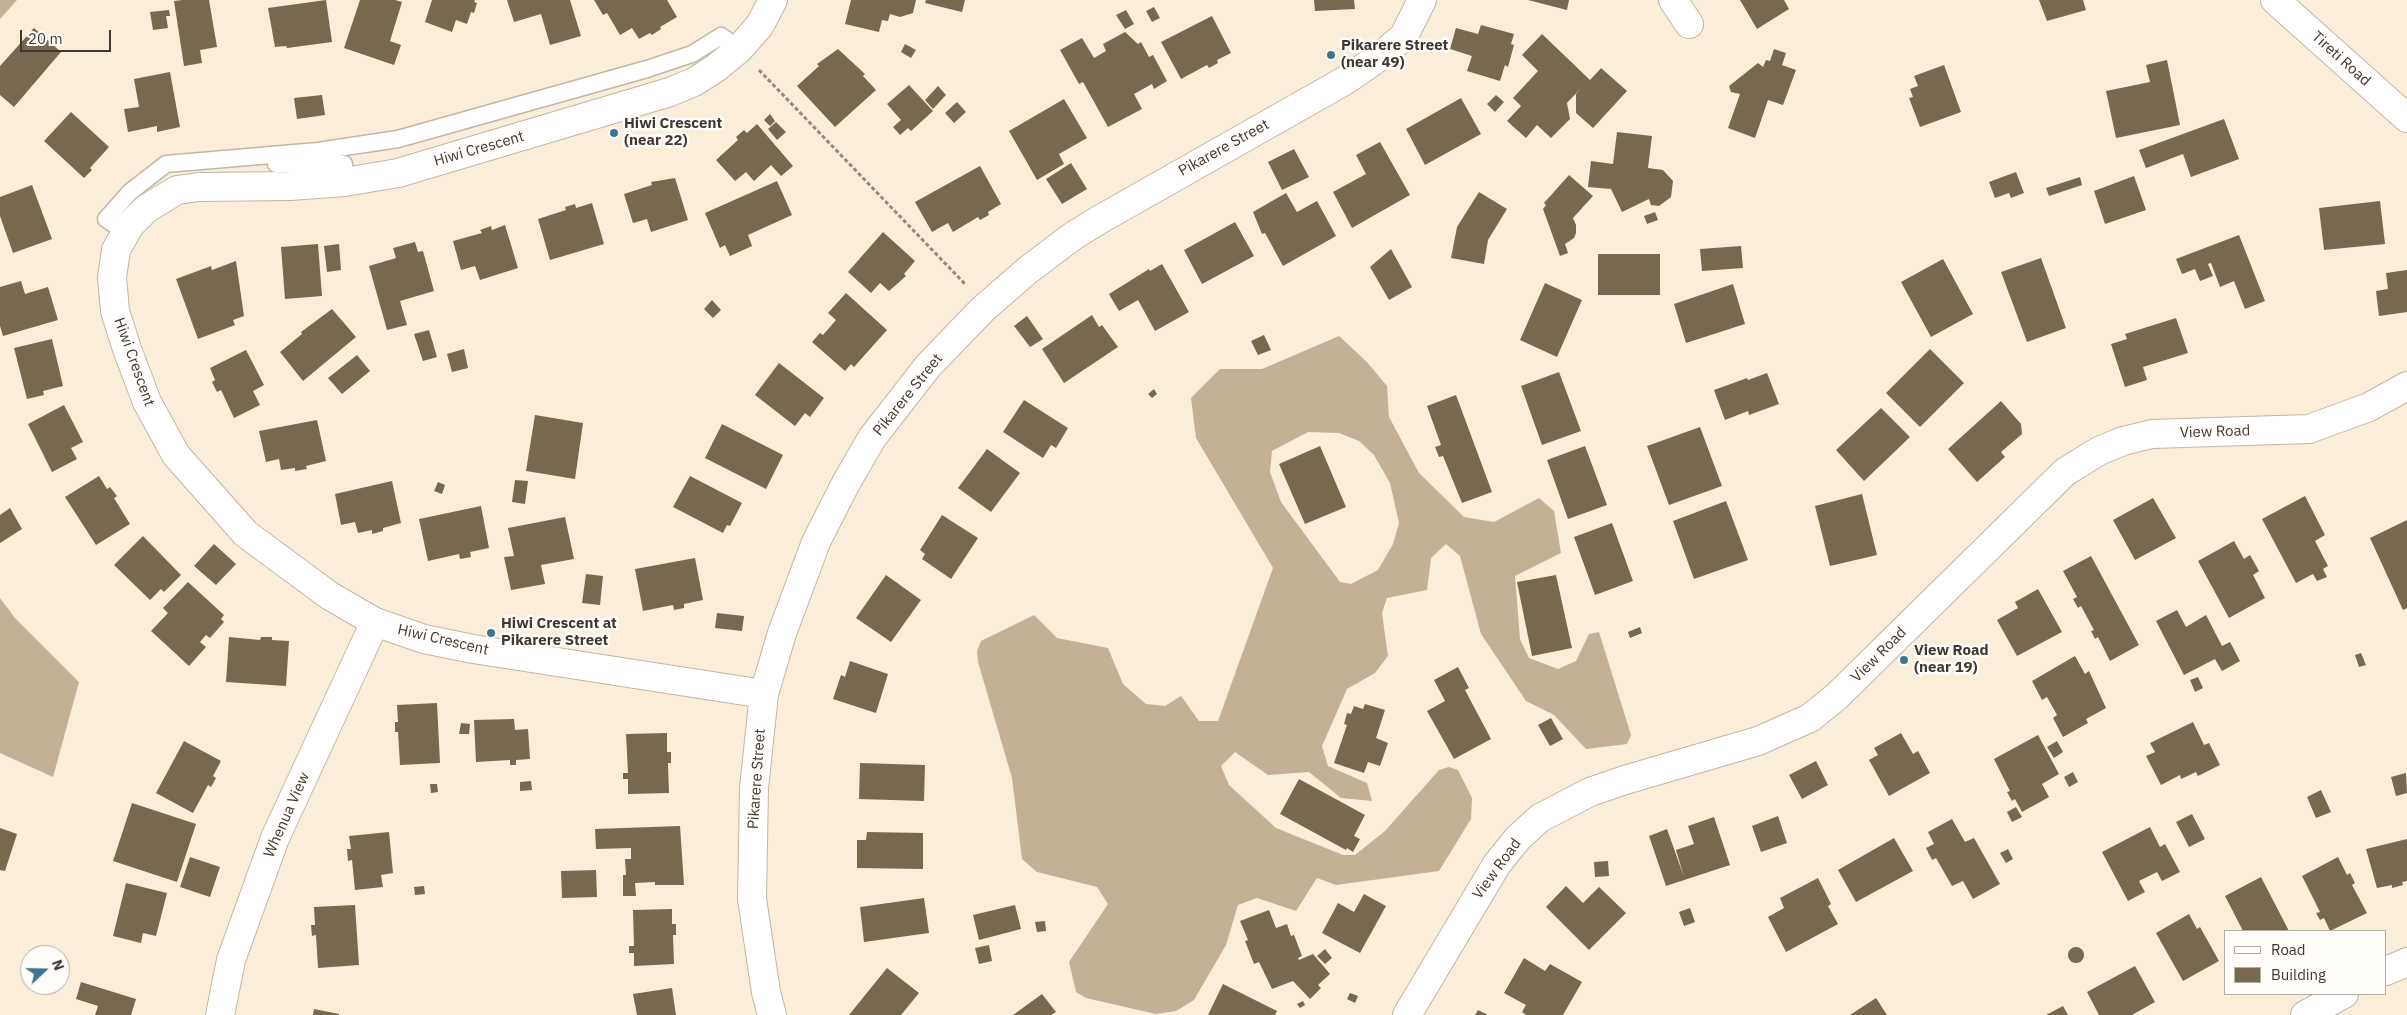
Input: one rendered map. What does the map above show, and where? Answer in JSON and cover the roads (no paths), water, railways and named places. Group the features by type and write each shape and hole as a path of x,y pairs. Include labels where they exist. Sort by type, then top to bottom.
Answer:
{"street":[{"name":"Hiwi Crescent","path":"764,694 472,649 424,639 375,622 330,596 246,534 176,455 147,402 126,349 115,311 112,277 116,250 125,232 146,209 161,198 177,190 199,187 290,186 345,182 398,173 670,92 694,82 716,68 739,49 760,25 773,0"},
{"name":"Pikarere Street","path":"772,1015 766,992 752,899 754,788 764,694 788,617 816,542 846,483 872,438 928,366 983,309 1073,236 1138,196 1346,80 1382,55 1404,36 1422,0"},
{"path":"1673,0 1689,24"},
{"name":"Tireti Road","path":"2275,0 2407,118"},
{"name":"View Road","path":"1407,1015 1497,864 1518,838 1540,818 1590,792 1758,741 1810,718 1836,697 2065,472 2099,451 2123,441 2152,434 2309,429 2369,407 2407,386"},
{"name":"Whenua View","path":"220,1015 231,960 275,838 375,622"},
{"path":"2387,971 2407,962"},
{"path":"2305,1015 2342,995"}],"lane":[{"path":"125,232 106,219 130,192 166,164 211,159 266,157 398,139 647,69 692,54 721,36 739,49"},
{"path":"266,157 275,164 344,164 345,182"}],"place":[{"name":"Pikarere Street (near 49)","path":"1331,55"},
{"name":"Hiwi Crescent (near 22)","path":"614,133"},
{"name":"Hiwi Crescent at Pikarere Street","path":"491,633"},
{"name":"View Road (near 19)","path":"1904,660"}]}
